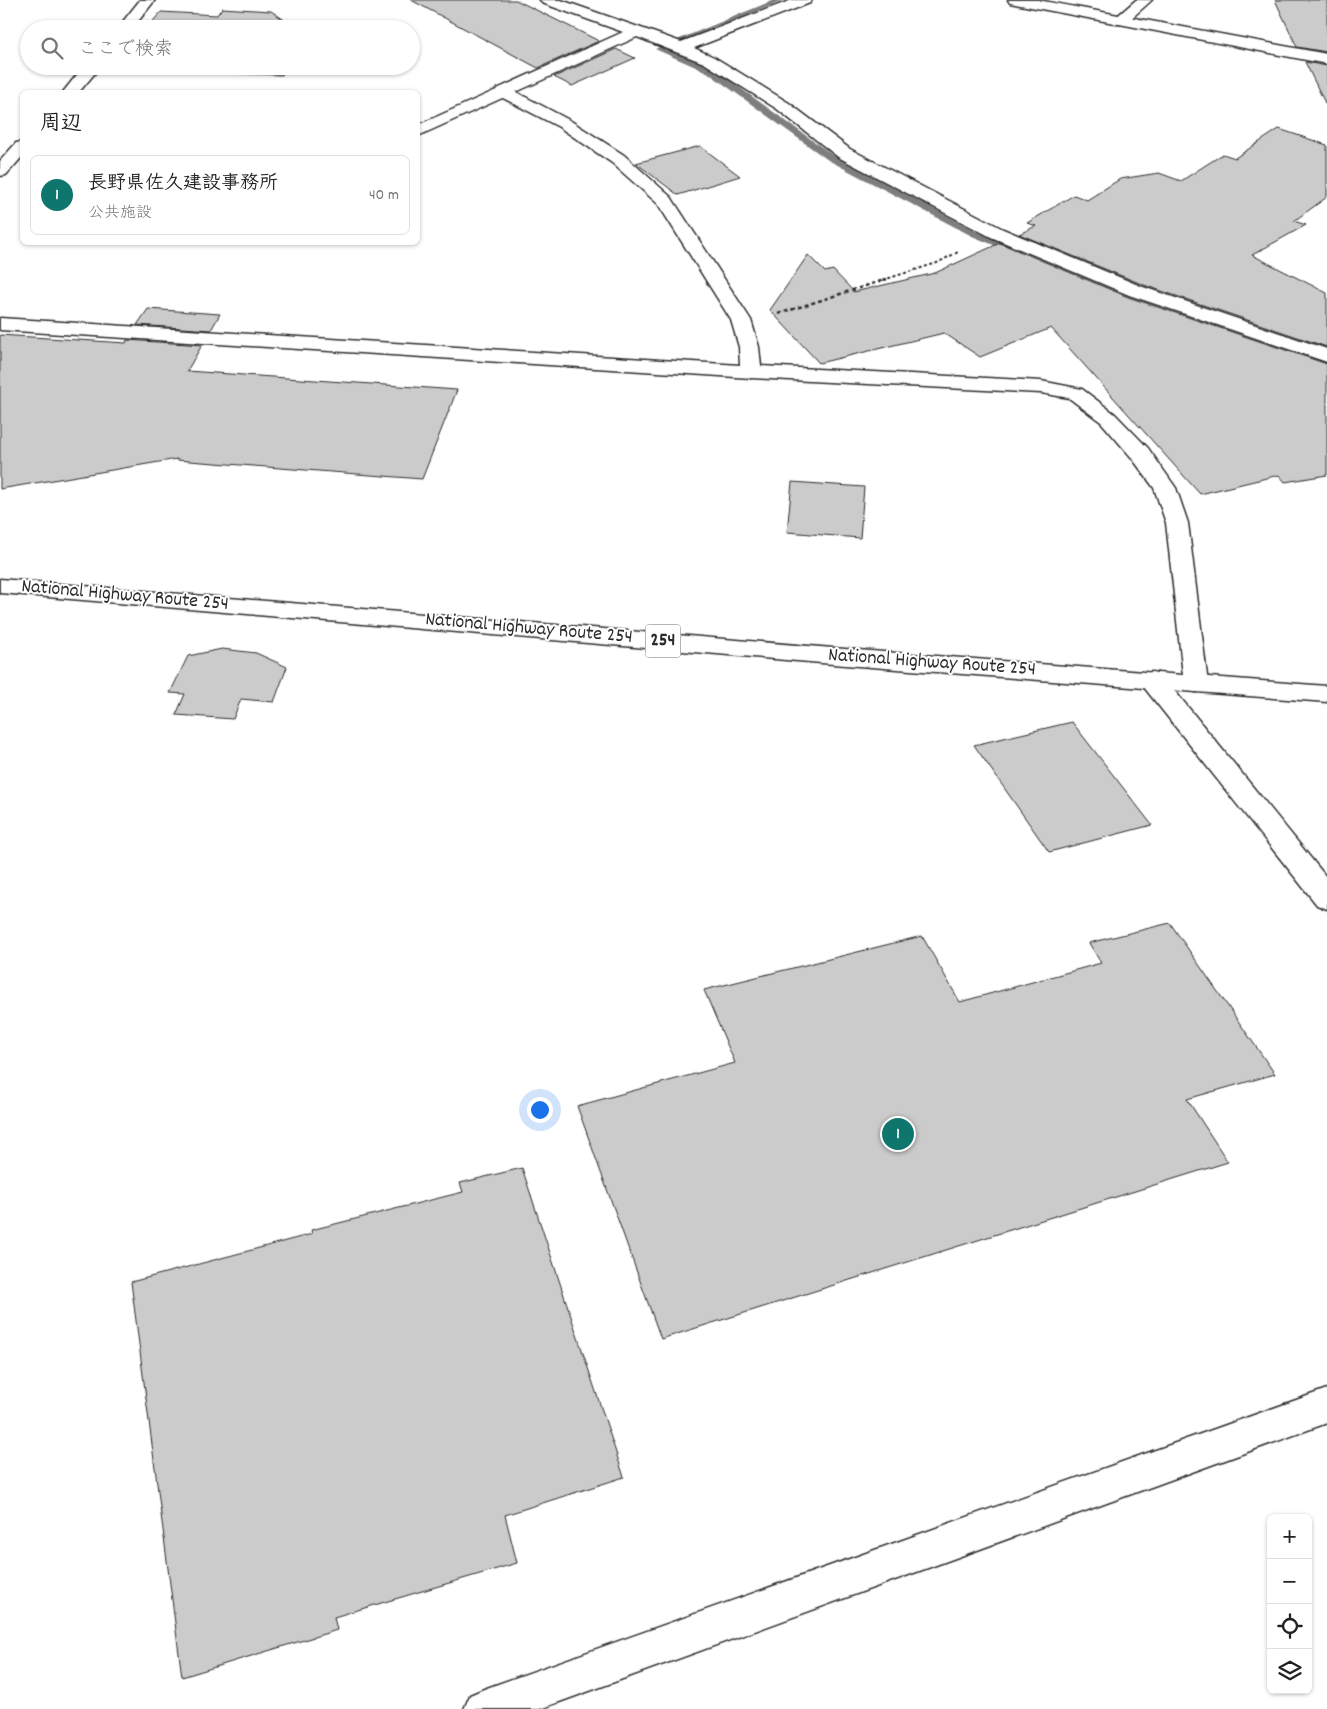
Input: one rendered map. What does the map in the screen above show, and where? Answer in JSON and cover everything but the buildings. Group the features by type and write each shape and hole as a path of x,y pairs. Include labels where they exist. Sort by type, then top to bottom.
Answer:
{"main road":[{"path":"131,20 148,0"},
{"path":"671,44 806,0"},
{"path":"1015,0 1327,59"},
{"path":"1120,21 1145,0"},
{"path":"555,1 709,60 782,106 844,153 997,233 1136,291 1327,356"},
{"path":"420,130 636,32"},
{"path":"73,90 85,75"},
{"path":"503,92 565,124 618,159 665,201 741,320 748,347 751,372"},
{"path":"0,171 20,149"},
{"path":"0,324 751,372 1041,387 1075,393 1108,418 1140,453 1165,488 1176,523 1196,684"},
{"name":"National Highway Route 254","path":"0,586 845,657 1327,694"},
{"path":"1152,680 1327,898"},
{"path":"484,1709 1327,1406"}],"path":[{"path":"741,320 784,313 937,263 962,250"}],"waterway":[{"path":"781,0 659,49 710,70 831,158 975,234 1017,251"}],"place":[{"name":"長野県佐久建設事務所","path":"898,1134"}]}
